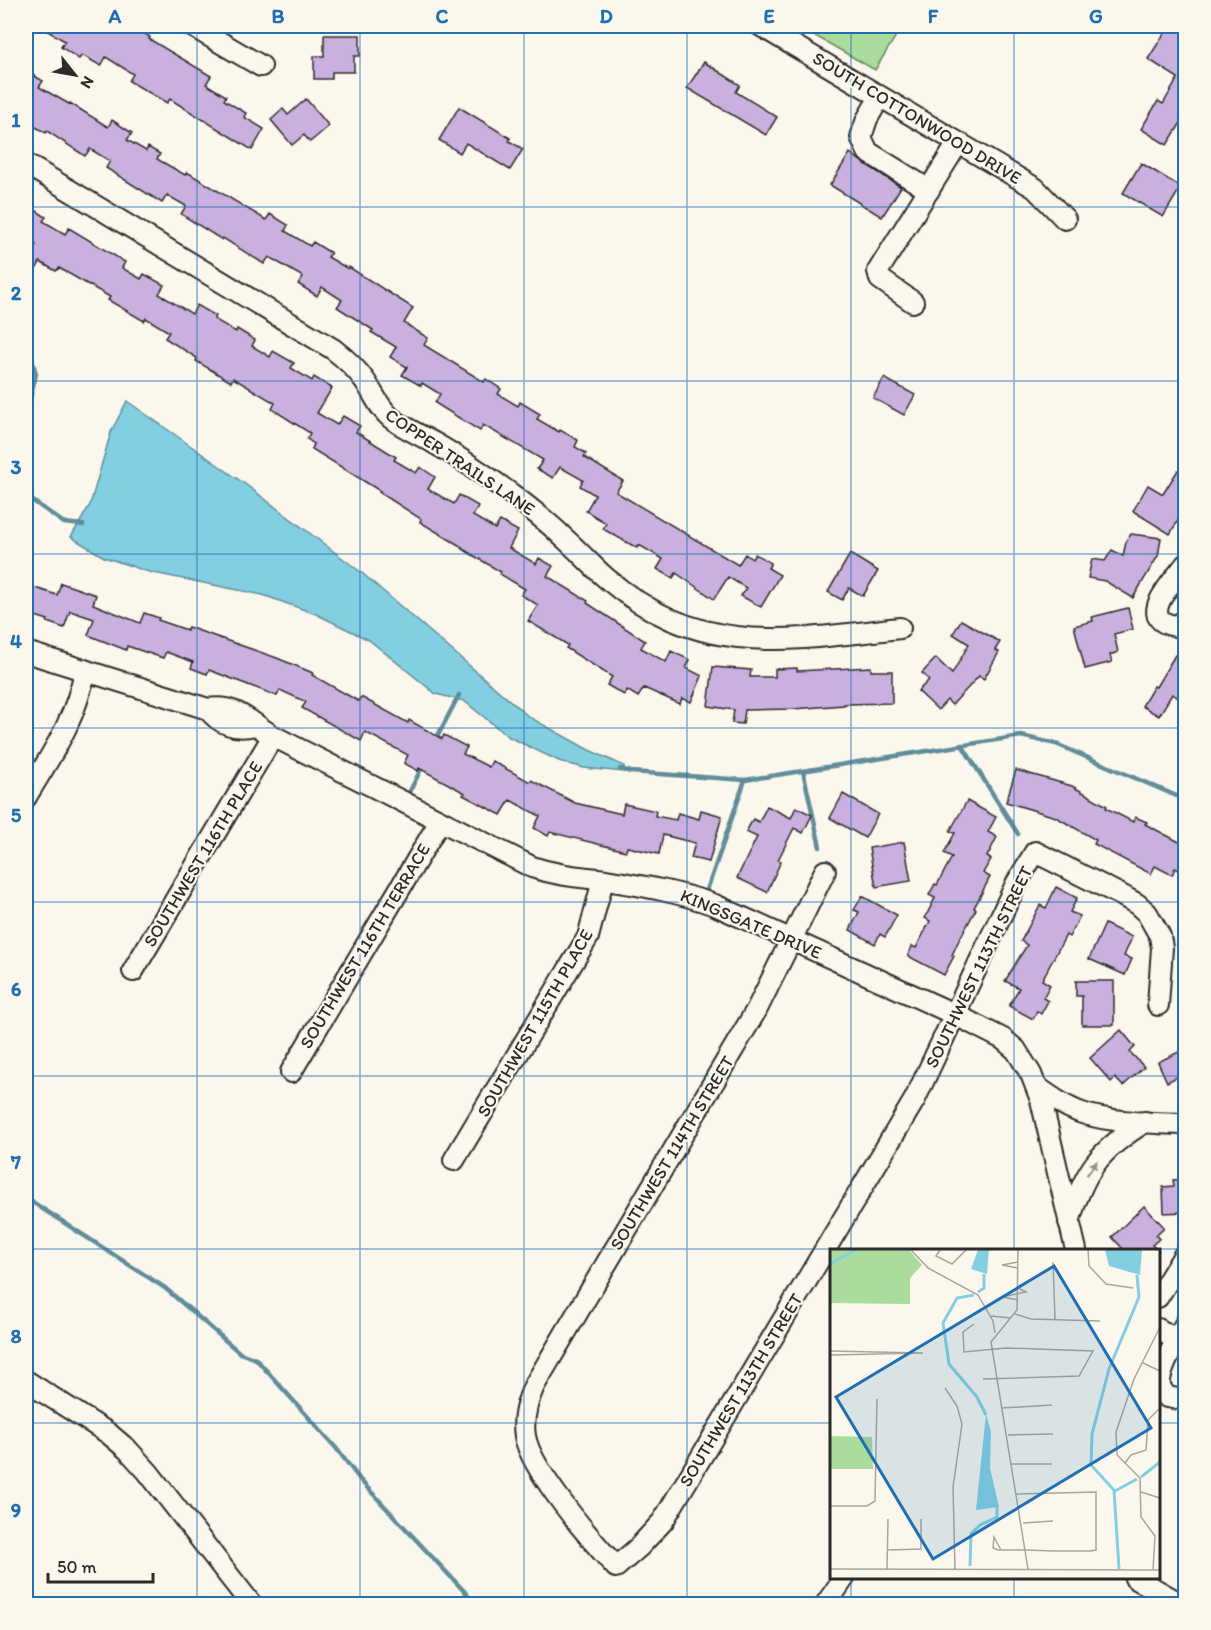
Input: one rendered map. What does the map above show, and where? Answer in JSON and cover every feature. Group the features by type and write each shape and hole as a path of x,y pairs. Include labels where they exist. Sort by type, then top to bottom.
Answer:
{"street":[{"path":"192,26 261,66"},
{"name":"SOUTH COTTONWOOD DRIVE","path":"761,26 1035,188 1065,219"},
{"path":"880,97 867,119 861,137 868,152 929,190"},
{"path":"913,302 880,279 878,271 958,143"},
{"name":"COPPER TRAILS LANE","path":"26,164 340,355 358,371 377,403 393,419 476,469 514,496 562,535 606,577 649,608 698,630 761,639 795,639 900,628"},
{"path":"1185,564 1156,609 1157,615 1166,623 1176,626 1185,620"},
{"name":"KINGSGATE DRIVE","path":"26,652 208,709 215,719 240,729 254,725 532,867 559,875 603,880 687,895 740,916 956,1015 1003,1039 1016,1050 1037,1087 1076,1249"},
{"path":"26,797 72,719 85,670"},
{"name":"SOUTHWEST 116TH PLACE","path":"132,971 273,736"},
{"name":"SOUTHWEST 116TH TERRACE","path":"291,1072 440,821"},
{"name":"SOUTHWEST 113TH STREET","path":"616,1567 651,1535 668,1513 915,1099 1016,884 1035,852 1121,895 1147,913 1160,936 1162,948 1158,1005"},
{"name":"SOUTHWEST 114TH STREET","path":"616,1567 596,1546 538,1468 524,1434 525,1409 534,1386 740,1039 825,871"},
{"name":"SOUTHWEST 115TH PLACE","path":"454,1160 585,944 593,926 603,880"},
{"path":"1037,1087 1082,1113 1145,1122 1185,1124"},
{"path":"1070,1222 1078,1192 1091,1168 1114,1143 1145,1122"},
{"path":"1160,1294 1185,1252"},
{"path":"1160,1330 1183,1336 1160,1378"},
{"path":"26,1381 95,1424 128,1450 148,1472 251,1605"},
{"path":"1160,1385 1167,1397 1179,1399 1185,1397"},
{"path":"826,1605 843,1579"},
{"path":"1138,1579 1181,1605"}],"green space":[{"path":"798,26 902,26 875,70"}],"water":[{"path":"127,401 245,484 362,573 529,717 589,750 624,766 624,772 584,768 559,761 509,737 464,701 436,694 369,640 316,614 263,595 149,572 104,557 71,537 90,505 111,432"}],"building":[{"path":"39,26 132,26 150,37 149,39 211,76 206,84 226,96 224,100 246,113 244,117 264,129 252,150 170,99 167,103 129,81 133,74 106,57 101,66 82,55 79,59 61,47 65,41"},
{"path":"1169,26 1185,26 1185,106 1180,116 1184,118 1167,145 1141,129 1158,101 1163,104 1178,78 1148,59"},
{"path":"324,35 360,35 360,56 354,56 354,72 332,72 332,79 314,79 314,56 324,56"},
{"path":"704,62 740,85 736,92 777,117 766,135 687,88"},
{"path":"33,75 43,81 39,87 108,127 112,120 132,133 127,140 146,151 148,147 160,154 157,159 185,175 187,172 266,220 270,214 288,225 285,231 310,246 313,242 331,253 328,257 348,269 349,267 413,308 404,323 428,338 424,345 484,382 486,379 501,389 498,394 518,406 520,402 540,414 537,419 578,440 575,447 586,453 584,457 623,481 616,492 738,565 745,554 752,559 755,554 771,563 768,568 780,575 761,607 741,596 746,588 728,577 714,599 676,573 673,578 657,569 663,559 603,529 606,523 586,511 595,495 580,486 583,480 560,467 553,478 537,469 543,460 483,425 480,431 435,403 440,394 402,375 407,367 390,357 396,347 337,307 342,300 322,287 317,296 298,284 303,277 269,257 264,264 181,214 186,206 167,195 162,203 106,168 110,161 90,149 85,156 47,131 46,133 27,122 32,114 26,110 26,87"},
{"path":"306,99 329,126 310,142 304,135 292,145 271,120 283,109 288,115"},
{"path":"459,107 510,138 509,141 523,149 510,170 466,143 460,153 439,140"},
{"path":"850,153 901,187 882,217 830,185"},
{"path":"1141,163 1181,187 1163,217 1123,193"},
{"path":"26,204 46,217 43,221 65,234 69,228 125,262 122,268 141,279 144,274 164,285 159,294 192,314 197,305 216,316 214,319 255,340 252,346 270,357 273,351 294,363 291,368 312,381 314,377 332,388 317,413 337,425 343,416 360,426 356,432 396,457 394,460 416,473 420,467 435,477 428,489 454,504 459,495 478,506 473,516 495,529 500,521 518,531 509,548 536,564 539,558 553,566 547,576 588,601 587,603 645,641 641,648 666,662 671,651 690,660 686,668 702,676 691,702 682,698 680,704 644,688 638,697 627,690 624,695 607,685 612,677 566,648 568,645 528,621 538,605 521,595 525,589 420,522 421,519 380,491 312,449 314,444 307,439 310,433 272,409 275,403 233,378 231,382 196,361 197,358 165,338 169,332 146,318 144,321 108,300 110,297 59,268 56,271 40,262 37,268 26,262 36,245 26,239"},
{"path":"884,378 915,395 904,415 873,398"},
{"path":"1178,470 1185,475 1185,509 1170,534 1133,511 1148,485 1163,494"},
{"path":"1131,534 1161,538 1158,556 1133,598 1105,581 1088,578 1092,559 1105,561 1112,550 1123,556 1126,542"},
{"path":"850,554 878,571 863,596 849,588 842,600 828,592"},
{"path":"61,583 96,595 93,604 140,623 144,613 187,630 188,627 277,658 313,673 312,675 358,701 361,697 408,723 409,720 442,739 444,735 467,747 463,754 489,767 492,761 575,803 622,814 624,804 656,811 655,816 676,820 678,813 699,819 701,810 722,816 709,862 691,858 695,843 663,835 659,854 627,847 626,851 550,832 548,836 534,828 540,816 510,800 501,815 419,768 418,771 404,763 408,755 365,732 361,741 302,708 306,702 280,690 277,696 209,670 207,674 191,668 193,662 166,652 163,658 127,646 126,650 88,635 94,619 70,611 64,628 26,613 26,585 57,595"},
{"path":"1128,608 1133,629 1114,634 1118,652 1110,655 1112,662 1085,669 1074,626 1093,621 1092,617"},
{"path":"961,620 1000,642 995,650 999,652 984,679 979,676 952,705 947,700 938,710 918,691 929,680 922,673 936,658 952,674 969,644 953,634"},
{"path":"1175,655 1185,661 1185,702 1172,694 1159,716 1142,706"},
{"path":"713,667 751,670 750,677 775,677 775,669 797,668 797,671 871,667 871,671 892,671 892,703 745,710 743,724 732,723 734,710 708,706"},
{"path":"1016,770 1072,786 1107,806 1106,808 1133,822 1135,817 1147,822 1145,824 1185,845 1185,861 1181,871 1175,868 1172,875 1155,866 1151,874 1094,844 1096,840 1056,817 1006,802"},
{"path":"843,794 878,814 865,838 830,818"},
{"path":"967,801 996,817 988,832 997,837 987,857 991,859 983,873 990,877 944,975 908,956 912,946 916,948 930,921 925,918 935,898 929,895 952,857 944,853 955,833 950,831"},
{"path":"767,806 791,818 796,807 812,815 803,833 794,828 778,860 781,861 767,892 737,878 757,837 746,832 753,819 759,822"},
{"path":"904,842 911,881 876,887 869,848"},
{"path":"1056,887 1077,898 1070,912 1080,916 1069,937 1066,935 1042,980 1050,985 1043,998 1048,1001 1041,1014 1037,1011 1033,1019 1009,1006 1019,988 1005,981 1027,945 1021,941 1040,905 1046,908"},
{"path":"862,896 897,915 885,937 880,934 875,944 850,930 859,912 854,910"},
{"path":"1105,924 1132,937 1124,956 1132,959 1125,975 1089,959"},
{"path":"1076,981 1114,981 1114,1025 1082,1025 1082,996 1076,996"},
{"path":"1121,1030 1135,1047 1130,1052 1144,1067 1123,1086 1115,1078 1111,1082 1090,1058"},
{"path":"1185,1049 1185,1073 1167,1082 1158,1062"},
{"path":"1185,1179 1185,1212 1164,1213 1163,1187 1174,1186 1173,1180"},
{"path":"1144,1206 1164,1227 1156,1235 1159,1239 1152,1245 1156,1249 1123,1249 1112,1237"}],"waterway":[{"path":"26,338 36,374 26,415"},
{"path":"26,496 64,523 83,525"},
{"path":"435,741 459,695"},
{"path":"620,769 631,772 745,780 1021,736 1056,744 1186,800"},
{"path":"962,745 1018,834"},
{"path":"407,797 423,765"},
{"path":"803,771 820,847"},
{"path":"707,890 745,780"},
{"path":"26,1198 165,1288 240,1353 256,1359 336,1448 361,1481 474,1604"}]}
